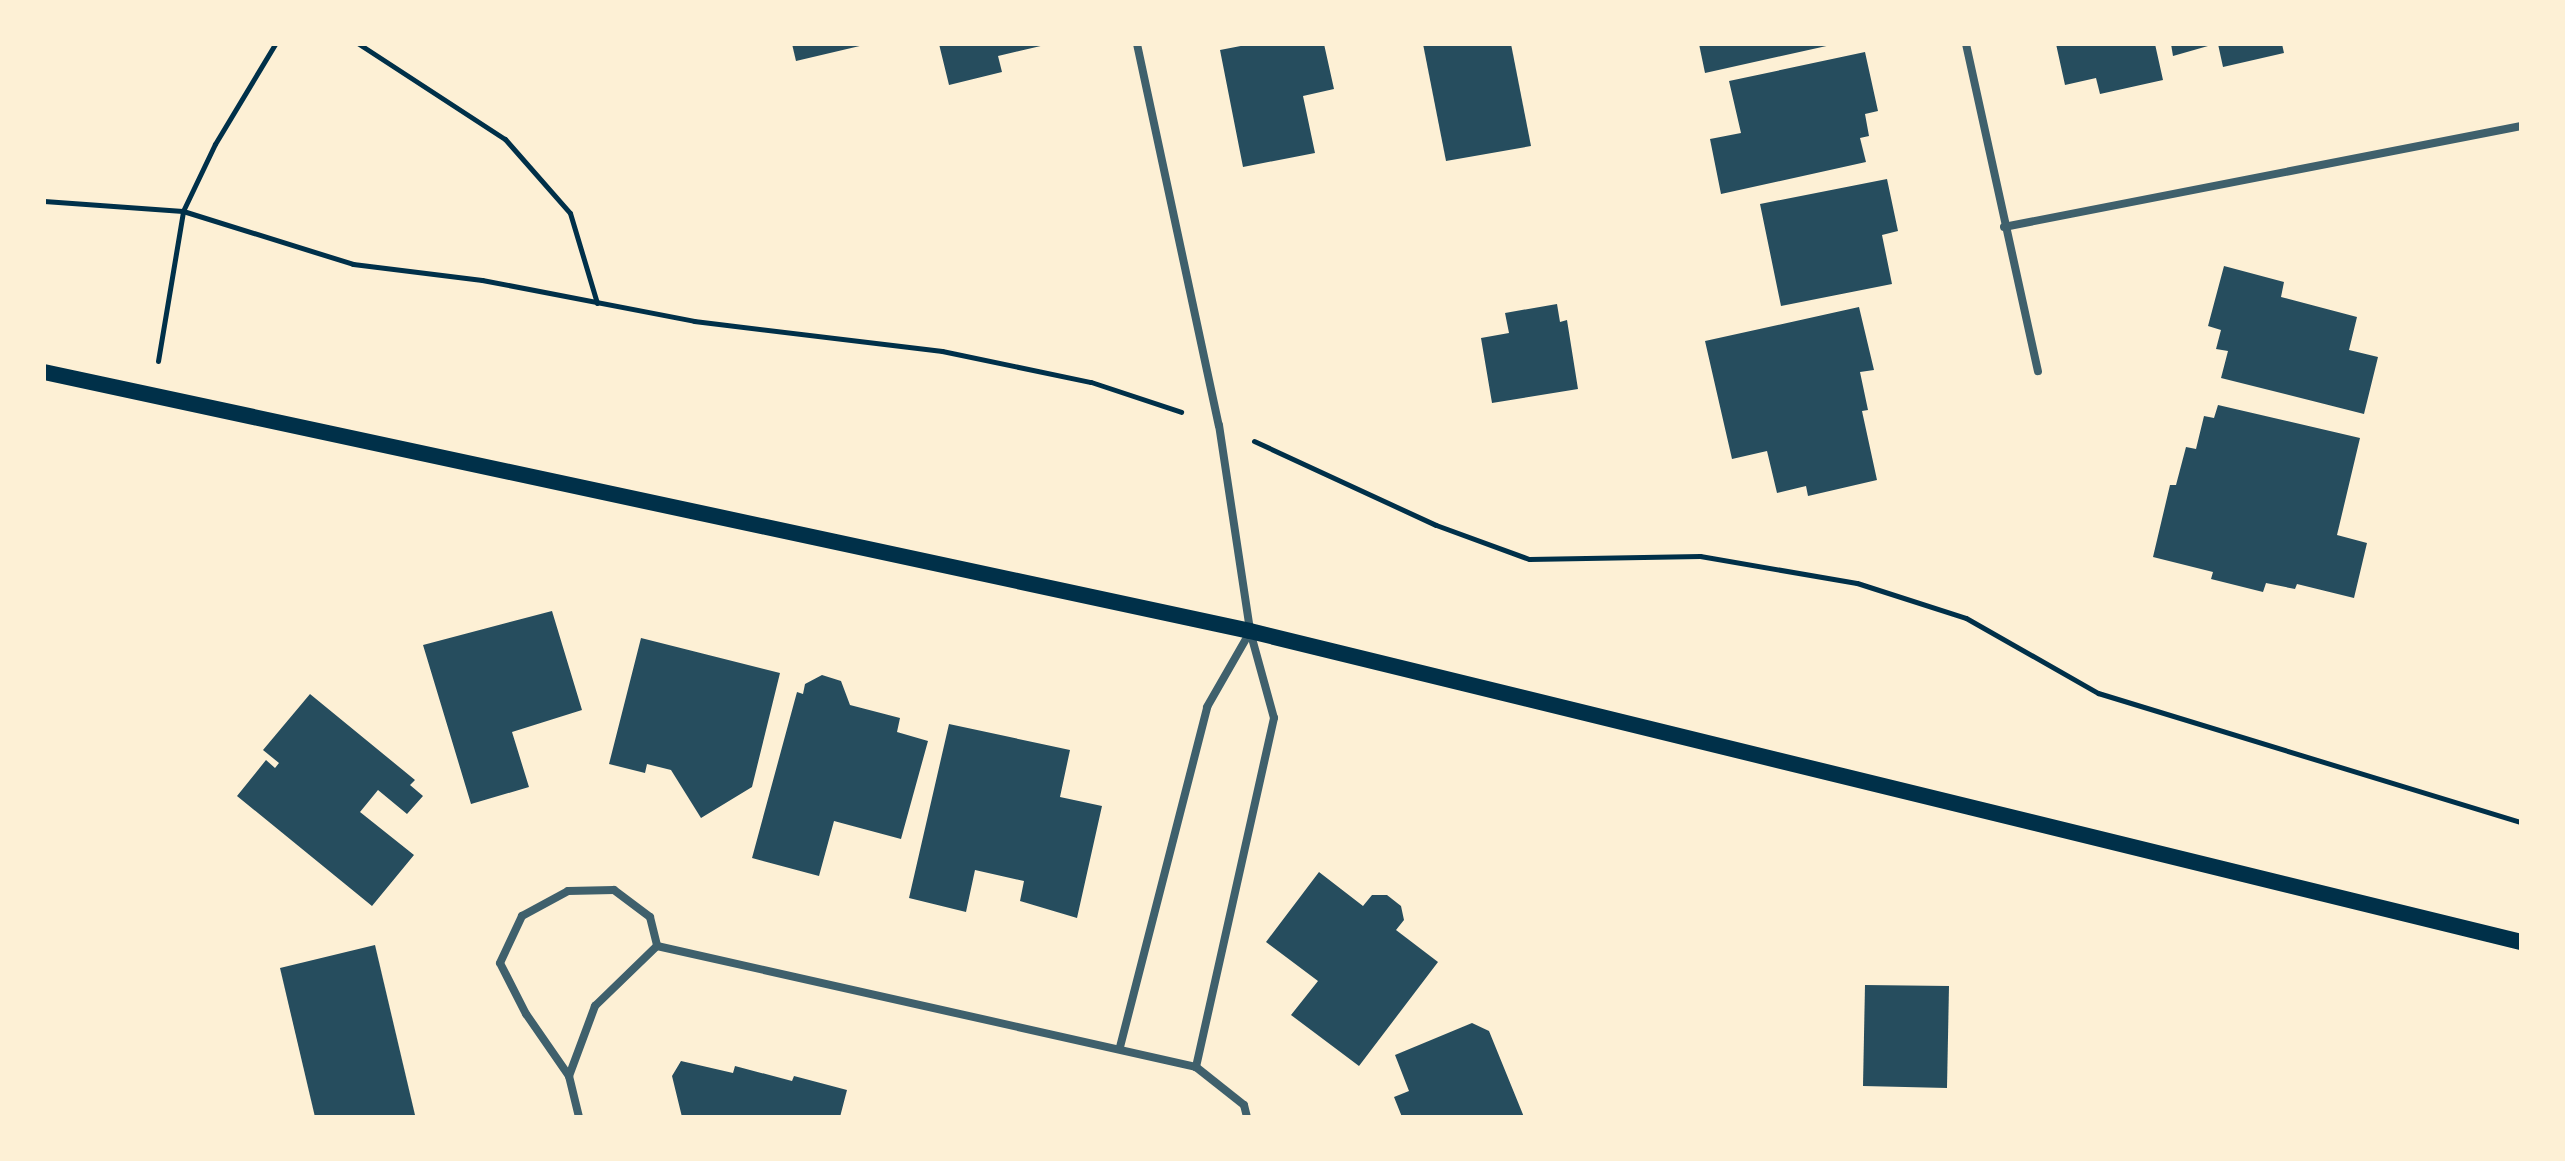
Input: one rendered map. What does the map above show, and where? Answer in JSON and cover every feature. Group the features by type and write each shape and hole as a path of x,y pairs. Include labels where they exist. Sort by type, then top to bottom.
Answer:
{"main road":[{"path":"44,372 1250,631 2521,942"}],"street":[{"path":"1137,44 1219,425 1250,631 1274,718 1196,1067"},
{"path":"1966,44 2038,371"},
{"path":"2004,227 2521,126"},
{"path":"1120,1047 1207,707 1250,631"},
{"path":"579,1117 569,1076 526,1014 500,963 522,916 568,891 614,890 650,917 657,946"},
{"path":"657,946 868,997 1120,1047 1196,1067 1244,1105 1247,1117"},
{"path":"569,1076 595,1006 657,946"}],"path":[{"path":"151,395 183,211 215,144 275,44"},
{"path":"359,44 505,139 570,213 597,303"},
{"path":"44,201 183,211 353,264 482,280 597,303 942,351 1091,382 1219,425 1436,525 1529,559 1700,556 1857,583 1966,618 2098,693 2521,822"}],"building":[{"path":"792,44 863,44 864,45 796,61"},
{"path":"939,44 1045,45 998,56 1002,72 949,85"},
{"path":"1251,44 1324,44 1334,89 1303,96 1315,153 1243,167 1220,50"},
{"path":"1423,44 1511,44 1531,146 1446,161"},
{"path":"1699,44 1831,44 1831,45 1705,73"},
{"path":"2056,44 2155,44 2163,80 2100,94 2096,78 2065,85"},
{"path":"2171,44 2215,44 2173,56"},
{"path":"2218,44 2282,44 2284,53 2223,67"},
{"path":"1865,52 1878,111 1865,114 1869,136 1860,138 1866,162 1721,194 1710,139 1741,133 1729,81"},
{"path":"1887,179 1898,231 1882,235 1892,284 1781,306 1760,204"},
{"path":"2224,266 2284,282 2281,297 2357,317 2349,350 2378,357 2364,414 2221,378 2228,351 2216,349 2221,330 2208,326"},
{"path":"1557,304 1560,322 1567,320 1578,389 1492,403 1481,338 1509,333 1505,313"},
{"path":"1859,307 1874,370 1860,372 1868,410 1862,411 1877,480 1808,496 1806,486 1777,493 1767,451 1732,459 1705,341"},
{"path":"2218,405 2360,438 2337,535 2367,543 2354,598 2297,584 2295,589 2266,583 2263,592 2211,579 2213,572 2153,557 2170,485 2176,485 2186,447 2196,449 2204,416 2214,418"},
{"path":"552,611 582,710 512,732 529,787 471,804 423,645"},
{"path":"641,638 780,673 752,787 701,818 671,770 647,764 645,773 609,764"},
{"path":"822,675 841,681 850,705 900,718 897,732 928,741 901,839 834,821 819,876 752,858 797,692 803,694 805,684"},
{"path":"310,694 415,780 410,785 423,796 407,814 378,790 360,812 414,855 372,906 237,796 266,760 275,768 279,763 263,750"},
{"path":"949,724 1070,750 1060,797 1102,806 1077,918 1020,901 1024,881 975,870 966,912 909,898"},
{"path":"1319,872 1363,906 1372,895 1387,895 1401,906 1404,920 1396,930 1438,962 1359,1066 1291,1015 1318,981 1266,942"},
{"path":"375,945 415,1115 315,1117 280,968"},
{"path":"1865,985 1949,986 1947,1088 1863,1086"},
{"path":"1472,1023 1489,1031 1524,1117 1402,1117 1394,1097 1409,1091 1395,1055"},
{"path":"681,1061 733,1073 735,1066 792,1081 794,1076 847,1090 840,1117 682,1117 672,1076"}]}
